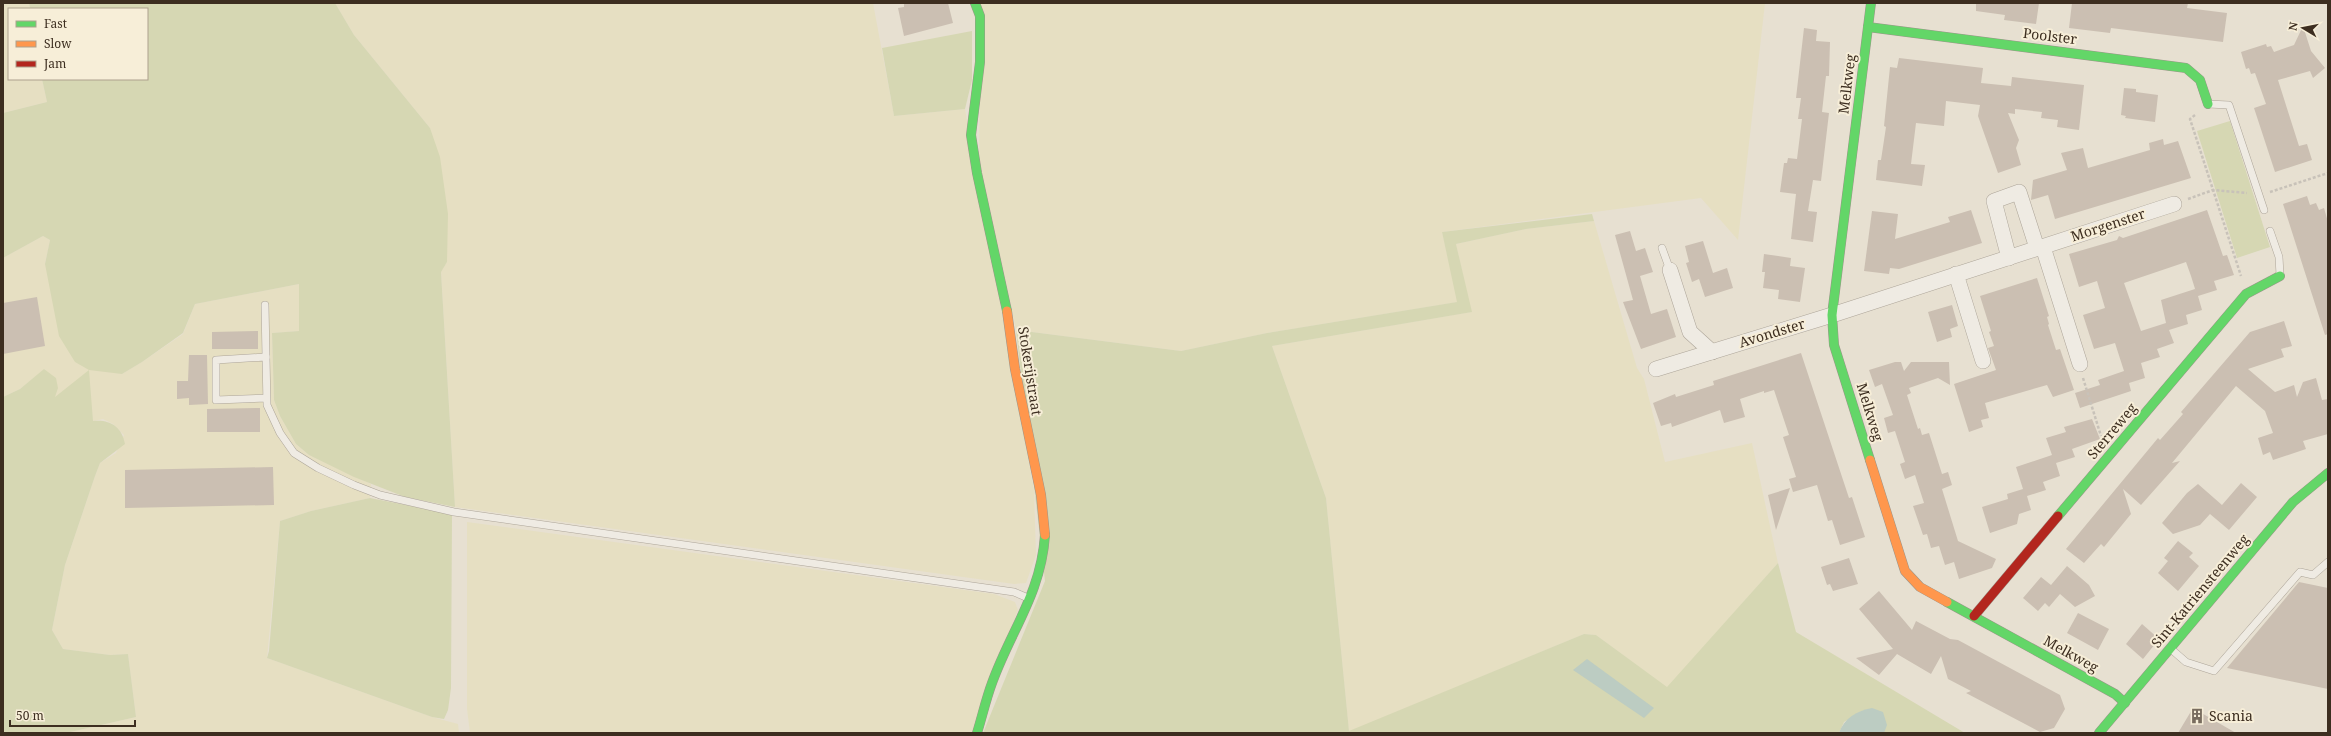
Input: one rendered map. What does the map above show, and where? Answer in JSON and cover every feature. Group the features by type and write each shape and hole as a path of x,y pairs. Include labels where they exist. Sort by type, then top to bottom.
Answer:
{"street":[{"name":"Stokerijstraat","path":"975,3 980,16 980,62 971,135 976,173 1004,293 1015,369 1032,459 1041,495 1045,529 1043,560 1030,599 992,683 977,733"},
{"name":"Melkweg","path":"1872,3 1832,315 1834,344 1905,571 1920,587 2115,694 2125,703"},
{"name":"Poolster","path":"1868,27 2186,68 2200,80 2208,104"},
{"path":"2009,258 1994,202 2019,192 2080,364"},
{"name":"Morgenster","path":"1832,315 2174,204"},
{"path":"1670,270 1690,332 1712,352"},
{"path":"1956,274 1983,360"},
{"name":"Sterreweg","path":"1974,616 2246,294 2280,276"},
{"name":"Avondster","path":"1656,369 1832,315"},
{"name":"Sint-Katriensteenweg","path":"2099,733 2293,502 2328,473"}],"lane":[{"path":"2208,104 2230,105 2264,210"},
{"path":"2270,231 2279,257 2280,276"},
{"path":"1662,248 1670,270"},
{"path":"264,306 266,398 267,405 280,433 294,453 318,468 354,486 406,502 454,512 1014,592 1030,599"},
{"path":"266,357 216,360 216,400 266,398"},
{"path":"2171,649 2186,662 2214,671 2300,572 2313,575 2328,562"}],"path":[{"path":"2208,104 2190,119 2246,294"},
{"path":"2080,364 2104,444 2112,453"}],"shaded area":[{"path":"3,3 29,3 30,8 8,8 8,80 42,80 47,102 3,113"},
{"path":"335,3 873,3 894,116 965,109 1034,490 1036,555 1026,583 1014,584 455,507 441,271 447,262 430,128 354,35"},
{"path":"981,3 1765,3 1738,240 1701,198 1442,232 1458,302 1267,333 1181,351 1016,330 979,160"},
{"path":"1594,221 1637,368 1644,379 1665,462 1752,443 1778,563 1667,688 1596,635 1584,634 1349,732 1326,498 1272,346 1471,312 1456,244 1526,229"},
{"path":"43,236 50,240 45,264 122,374 183,334 195,304 299,284 299,331 272,333 274,400 280,416 296,444 309,455 371,484 370,498 311,511 280,521 267,658 432,717 458,724 459,733 66,733 136,717 128,654 110,655 63,649 52,630 65,565 95,476 100,463 116,453 124,435 113,424 103,419 93,421 54,397 45,369 20,389 3,397 3,258"},
{"path":"467,522 994,594 1015,602 1018,610 972,733 470,733 467,709"},
{"path":"1587,659 1654,708 1644,718 1573,670"},
{"path":"1872,708 1883,712 1887,725 1884,733 1839,733 1844,723 1848,719 1856,713"}],"green space":[{"path":"29,3 335,3 354,35 430,128 440,157 448,214 447,262 441,272 455,507 405,497 354,477 309,455 296,444 280,416 274,400 272,333 299,331 299,284 195,304 183,333 122,374 89,370 75,362 59,336 45,264 50,240 43,236 3,258 3,113 47,102 42,80 148,80 148,8 30,8"},
{"path":"972,31 972,80 965,109 894,116 882,48"},
{"path":"2230,121 2270,247 2237,258 2197,131"},
{"path":"1592,214 1594,221 1526,229 1456,244 1472,312 1272,346 1326,498 1349,731 1584,634 1596,635 1667,687 1778,563 1796,632 1965,733 1884,733 1862,711 1844,722 1839,733 983,733 1045,581 1016,330 1181,351 1267,333 1457,302 1442,232"},
{"path":"44,369 56,378 58,388 55,397 89,370 93,421 104,421 114,425 121,433 125,444 100,463 65,565 52,630 63,649 110,655 128,654 136,717 66,733 3,733 3,397 20,389"},
{"path":"370,498 452,514 451,688 448,710 444,719 432,717 267,658 269,651 280,521 311,511"}],"building":[{"path":"904,3 948,3 953,23 904,36 898,8 904,7"},
{"path":"1976,3 2039,3 2036,24 2004,20 2005,15 1976,11"},
{"path":"2072,3 2188,3 2187,8 2227,13 2223,42 2111,28 2110,33 2069,28"},
{"path":"2303,26 2311,51 2325,68 2313,78 2310,71 2278,80 2299,146 2307,144 2312,160 2275,172 2254,108 2266,104 2255,73 2251,74 2249,68 2246,69 2241,52 2266,44 2267,47 2271,46 2274,52 2294,45"},
{"path":"1804,28 1817,30 1816,41 1830,42 1829,76 1826,76 1822,112 1829,113 1821,181 1813,180 1808,211 1817,212 1813,242 1791,239 1796,194 1780,192 1784,163 1787,163 1788,158 1797,159 1802,119 1798,119 1801,98 1796,98"},
{"path":"1899,58 1983,68 1981,83 2011,86 2012,77 2084,85 2079,130 2057,127 2058,120 2041,118 2042,112 2015,109 2015,114 2008,113 2019,140 2016,148 2021,165 1998,173 1978,116 1980,105 1946,101 1944,126 1916,123 1911,164 1925,165 1922,186 1876,180 1878,160 1881,160 1886,127 1884,126 1890,67 1897,68"},
{"path":"2124,88 2136,89 2136,92 2158,95 2155,122 2125,118 2126,116 2121,115"},
{"path":"2163,139 2164,145 2178,141 2191,178 2055,219 2048,195 2031,200 2033,180 2067,170 2061,153 2083,148 2088,168 2150,150 2149,143"},
{"path":"2307,196 2310,205 2316,203 2319,210 2324,208 2328,222 2328,334 2325,335 2283,204"},
{"path":"1971,210 1982,243 1899,269 1890,268 1889,274 1864,271 1872,211 1898,214 1895,239 1950,222 1948,217"},
{"path":"2207,210 2223,256 2227,255 2234,275 2214,281 2217,290 2198,296 2202,310 2186,315 2188,324 2169,330 2174,343 2157,349 2160,357 2141,363 2145,378 2129,383 2131,391 2080,408 2075,393 2100,385 2098,380 2124,371 2115,343 2094,349 2083,315 2105,308 2097,281 2079,287 2069,254 2117,240 2119,236 2123,238","holes":["2186,262 2191,276 2196,292 2195,289 2161,300 2166,323 2141,331 2124,283"]},
{"path":"1630,231 1636,251 1645,248 1653,272 1640,276 1651,314 1667,309 1676,337 1641,349 1623,302 1633,300 1615,235"},
{"path":"1703,241 1713,273 1727,268 1733,288 1705,297 1699,279 1692,282 1686,263 1689,262 1685,246"},
{"path":"1764,254 1791,258 1790,266 1805,268 1800,302 1778,299 1779,290 1763,288 1765,272 1762,272"},
{"path":"2037,278 2049,316 2047,317 2048,325 2056,350 2060,349 2074,390 2053,397 2047,385 1985,403 1989,418 1981,420 1983,427 1969,432 1954,384 1996,370 1988,348 1994,346 1989,332 1991,331 1980,296"},
{"path":"37,297 45,346 3,354 3,303"},
{"path":"1952,305 1958,326 1950,329 1952,337 1937,342 1928,312"},
{"path":"2284,321 2292,346 2281,349 2284,357 2248,369 2275,392 2294,385 2297,397 2303,382 2316,378 2322,400 2328,399 2328,434 2303,441 2306,449 2273,460 2270,452 2263,455 2258,438 2273,433 2265,411 2236,386 2172,463 2180,461 2141,505 2123,489 2131,514 2104,547 2101,544 2084,563 2066,549 2158,438 2160,440 2183,414 2181,412 2250,332"},
{"path":"258,331 258,349 212,349 212,332"},
{"path":"1801,353 1849,498 1852,497 1865,537 1840,545 1832,520 1828,521 1817,485 1793,492 1789,479 1796,477 1783,437 1789,435 1774,390 1764,393 1764,391 1740,399 1745,417 1724,423 1720,410 1672,427 1671,423 1661,426 1653,403 1675,394 1676,397 1714,385 1713,381"},
{"path":"189,355 207,355 208,404 189,405 189,398 177,399 177,381 188,381"},
{"path":"1895,362 1901,362 1904,371 1911,362 1949,362 1950,385 1938,378 1909,388 1911,393 1907,395 1918,429 1920,428 1922,435 1929,433 1942,474 1948,472 1952,485 1942,489 1958,541 1996,559 1992,568 1959,579 1954,562 1945,565 1939,546 1931,548 1927,534 1923,535 1913,506 1924,503 1915,475 1905,479 1900,464 1905,462 1895,431 1888,433 1884,418 1893,415 1882,384 1875,387 1869,370"},
{"path":"260,408 260,432 207,432 207,409"},
{"path":"2092,419 2100,439 2072,449 2075,457 2056,463 2060,476 2043,482 2046,490 2027,496 2031,510 2019,514 2017,524 1990,533 1982,507 2008,499 2007,494 2023,489 2016,467 2052,455 2046,438 2066,432 2064,427"},
{"path":"273,467 274,505 125,508 125,470"},
{"path":"2241,483 2257,497 2229,530 2210,514 2200,525 2173,534 2162,523 2187,493 2198,484 2222,505"},
{"path":"1790,488 1776,530 1768,495"},
{"path":"2178,541 2193,553 2189,557 2199,566 2178,591 2158,573 2168,561 2164,558"},
{"path":"1849,558 1858,584 1833,591 1830,584 1827,585 1821,567"},
{"path":"2067,566 2089,585 2095,596 2075,607 2060,594 2049,607 2045,603 2038,611 2023,598 2041,577 2051,585"},
{"path":"2299,582 2328,588 2328,689 2227,668"},
{"path":"1879,591 1912,630 1916,621 1950,639 1958,640 2060,695 2065,709 2054,728 2040,732 1966,693 1971,691 1948,679 1941,656 1931,674 1897,654 1879,675 1856,658 1893,649 1859,609"},
{"path":"2078,613 2109,629 2098,650 2067,633"},
{"path":"2142,624 2159,639 2143,659 2126,644"},
{"name":"Scania","path":"2193,708 2210,718 2236,733 2178,733"}],"traffic: fast":[{"path":"975,3 980,16 980,62 971,135 977,173 1007,311"},
{"path":"1870,460 1834,345 1832,315 1871,3"},
{"path":"1868,27 2186,68 2200,80 2208,104"},
{"path":"2058,516 2246,294 2280,276"},
{"path":"2099,733 2293,502 2328,473"},
{"path":"977,733 992,683 1038,576 1045,535"},
{"path":"1947,602 2115,694 2125,703"}],"traffic: slow":[{"path":"1007,311 1015,369 1041,495 1045,535"},
{"path":"1870,460 1905,571 1920,587 1947,602"}],"traffic: jam":[{"path":"1974,616 2058,516"}],"place":[{"name":"Scania","path":"2197,716"}]}
